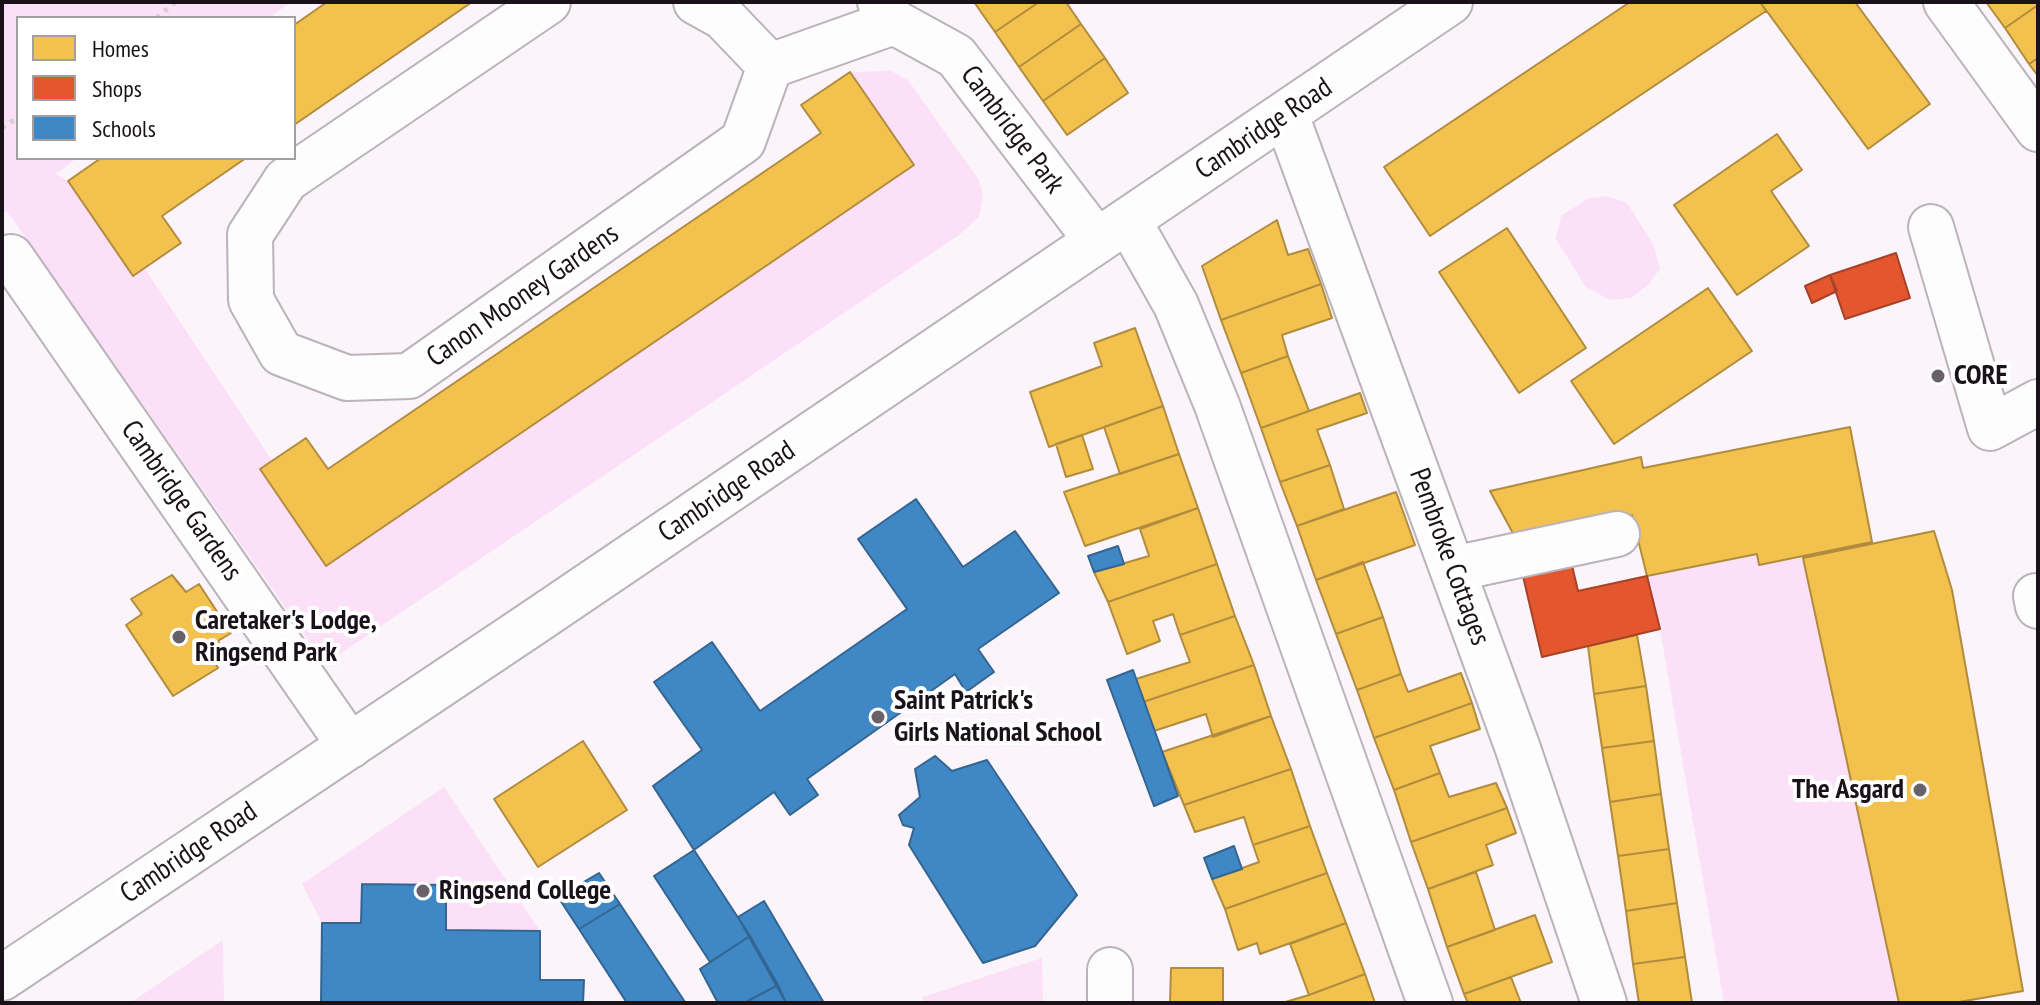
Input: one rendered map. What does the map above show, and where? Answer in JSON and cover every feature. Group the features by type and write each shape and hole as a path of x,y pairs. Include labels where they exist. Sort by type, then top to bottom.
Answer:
{"street":[{"name":"Canon Mooney Gardens","path":"548,2 286,180 250,235 251,300 281,353 347,378 409,376 743,141 770,66"},
{"path":"696,2 723,17 770,66 887,12"},
{"name":"Cambridge Road","path":"2,978 1450,2"},
{"path":"1946,2 2038,129"},
{"name":"Cambridge Park","path":"887,12 956,56 1113,230"},
{"name":"Pembroke Cottages","path":"1286,115 1517,746 1604,1003"},
{"path":"1931,227 1990,428 2038,402"},
{"path":"1113,230 1176,305 1217,405 1430,1003"},
{"name":"Cambridge Gardens","path":"11,257 350,746"},
{"path":"1453,569 1617,534"}],"path":[{"path":"159,16 175,2"}],"shaded area":[{"path":"2,2 291,2 272,16 16,16 16,160 74,160 56,174 68,181 133,276 145,269 273,462 260,470 326,566 914,166 850,72 891,71 908,80 979,180 983,197 979,217 959,235 325,664 7,211 2,214"},
{"path":"1606,196 1627,203 1653,244 1660,269 1648,285 1631,298 1610,300 1586,287 1556,239 1561,216 1587,199"},
{"path":"1757,554 1760,565 1803,558 1899,1003 1724,1003 1660,629 1647,576"},
{"path":"444,787 540,931 446,930 446,885 362,884 361,923 322,923 302,884"},
{"path":"223,940 224,1003 130,1003"},
{"path":"1042,958 1043,1003 923,1003 923,997"}],"building: Homes":[{"path":"327,2 472,2 296,124 296,24"},
{"path":"974,2 1039,2 995,32"},
{"path":"1039,2 1066,2 1081,24 1019,67 995,32"},
{"path":"1630,2 1760,2 1766,11 1430,236 1384,167"},
{"path":"1760,2 1855,2 1930,104 1868,149"},
{"path":"1986,2 2038,2 2038,5 2005,28"},
{"path":"2038,5 2038,58 2029,64 2005,28"},
{"path":"1081,24 1105,58 1043,101 1019,67"},
{"path":"1105,58 1128,93 1067,135 1043,101"},
{"path":"2038,58 2038,76 2029,64"},
{"path":"850,72 914,165 326,566 260,469 306,438 328,469 821,133 801,105"},
{"path":"1777,134 1802,170 1771,191 1809,246 1737,295 1674,205"},
{"path":"98,160 243,160 162,216 181,243 133,276 68,181"},
{"path":"1277,220 1288,255 1308,249 1321,284 1221,320 1202,266"},
{"path":"1507,228 1586,348 1519,393 1439,272"},
{"path":"1321,284 1332,318 1282,335 1288,356 1241,373 1221,320"},
{"path":"1708,288 1752,351 1614,444 1571,381"},
{"path":"1135,328 1163,406 1049,447 1030,392 1102,366 1094,343"},
{"path":"1288,356 1309,411 1261,428 1241,373"},
{"path":"1360,393 1367,413 1317,430 1330,465 1280,482 1261,428"},
{"path":"1163,406 1179,454 1120,474 1104,427"},
{"path":"1850,427 1872,542 1759,565 1757,554 1647,576 1632,515 1529,539 1515,537 1490,491 1641,457 1643,468"},
{"path":"1082,435 1093,469 1066,477 1056,444"},
{"path":"1179,454 1198,508 1085,546 1064,492"},
{"path":"1330,465 1344,509 1297,526 1280,482"},
{"path":"1396,492 1415,545 1316,580 1297,526"},
{"path":"1198,508 1217,564 1108,602 1094,572 1149,556 1140,529"},
{"name":"The Asgard","path":"1934,531 1952,590 2023,991 1953,1003 1899,1003 1803,558"},
{"path":"1363,562 1383,617 1336,634 1316,580"},
{"path":"1217,564 1235,616 1180,635 1173,614 1153,621 1160,641 1127,654 1108,602"},
{"name":"Caretaker's Lodge, Ringsend Park","path":"172,575 186,592 199,584 231,633 218,641 225,652 213,659 218,668 173,696 126,625 142,614 131,599"},
{"path":"1235,616 1254,665 1143,702 1136,679 1190,662 1180,635"},
{"path":"1383,617 1401,674 1357,690 1336,634"},
{"path":"1637,635 1646,686 1594,694 1588,646"},
{"path":"1254,665 1271,716 1213,737 1206,714 1154,731 1143,702"},
{"path":"1461,673 1472,703 1374,738 1357,690 1401,674 1408,692"},
{"path":"1646,686 1654,741 1602,748 1594,694"},
{"path":"1472,703 1480,729 1430,746 1440,773 1394,790 1374,738"},
{"path":"1271,716 1291,769 1184,805 1162,752"},
{"path":"583,741 627,810 538,867 494,799"},
{"path":"1654,741 1661,794 1610,802 1602,748"},
{"path":"1291,769 1310,826 1253,845 1244,817 1195,832 1184,805"},
{"path":"1440,773 1449,797 1496,783 1507,808 1411,842 1394,790"},
{"path":"1661,794 1669,849 1618,856 1610,802"},
{"path":"1507,808 1516,833 1486,845 1493,865 1428,889 1411,842"},
{"path":"1310,826 1327,873 1225,909 1212,879 1259,862 1253,845"},
{"path":"1669,849 1677,903 1626,911 1618,856"},
{"path":"1476,872 1495,930 1447,947 1428,889"},
{"path":"1327,873 1346,923 1260,954 1257,943 1238,950 1225,909"},
{"path":"1677,903 1685,957 1633,964 1626,911"},
{"path":"1535,915 1552,962 1464,994 1447,947"},
{"path":"1346,923 1365,974 1309,995 1290,944"},
{"path":"1685,957 1692,1003 1639,1003 1633,964"},
{"path":"1171,968 1223,968 1223,1003 1170,1003"},
{"path":"1365,974 1375,1003 1282,1003 1309,995"},
{"path":"1511,977 1521,1003 1468,1003 1464,994"}],"building: Shops":[{"path":"1896,253 1910,298 1845,319 1830,275"},
{"path":"1830,275 1837,291 1812,303 1805,286"},
{"path":"1571,561 1578,591 1647,576 1660,629 1542,657 1522,572"}],"building: Schools":[{"path":"916,499 963,567 1015,531 1059,593 978,649 994,672 966,692 955,674 807,779 818,795 790,815 774,792 694,850 653,786 702,750 654,682 712,642 760,711 907,609 858,539"},
{"path":"1118,546 1124,564 1094,572 1088,556"},
{"path":"1133,670 1178,796 1154,806 1107,680"},
{"path":"935,756 952,771 987,760 1077,895 1035,946 983,963 909,845 914,828 903,825 899,815 920,797 915,769"},
{"path":"1234,846 1242,869 1212,879 1204,858"},
{"path":"694,850 750,936 710,962 654,876"},
{"path":"599,873 620,904 579,929 558,897"},
{"path":"362,884 446,885 446,930 540,931 540,980 584,980 583,1003 321,1003 322,923 361,923"},
{"path":"764,901 824,1003 786,1003 738,917"},
{"path":"620,904 685,1002 627,1003 579,929"},
{"path":"750,936 778,985 744,1003 718,1003 700,969"},
{"path":"778,985 786,1003 744,1003"}],"place":[{"name":"CORE","path":"1938,376"},
{"name":"Caretaker's Lodge, Ringsend Park","path":"179,637"},
{"name":"Saint Patrick's Girls National School","path":"878,717"},
{"name":"The Asgard","path":"1920,790"},
{"name":"Ringsend College","path":"423,891"}]}
